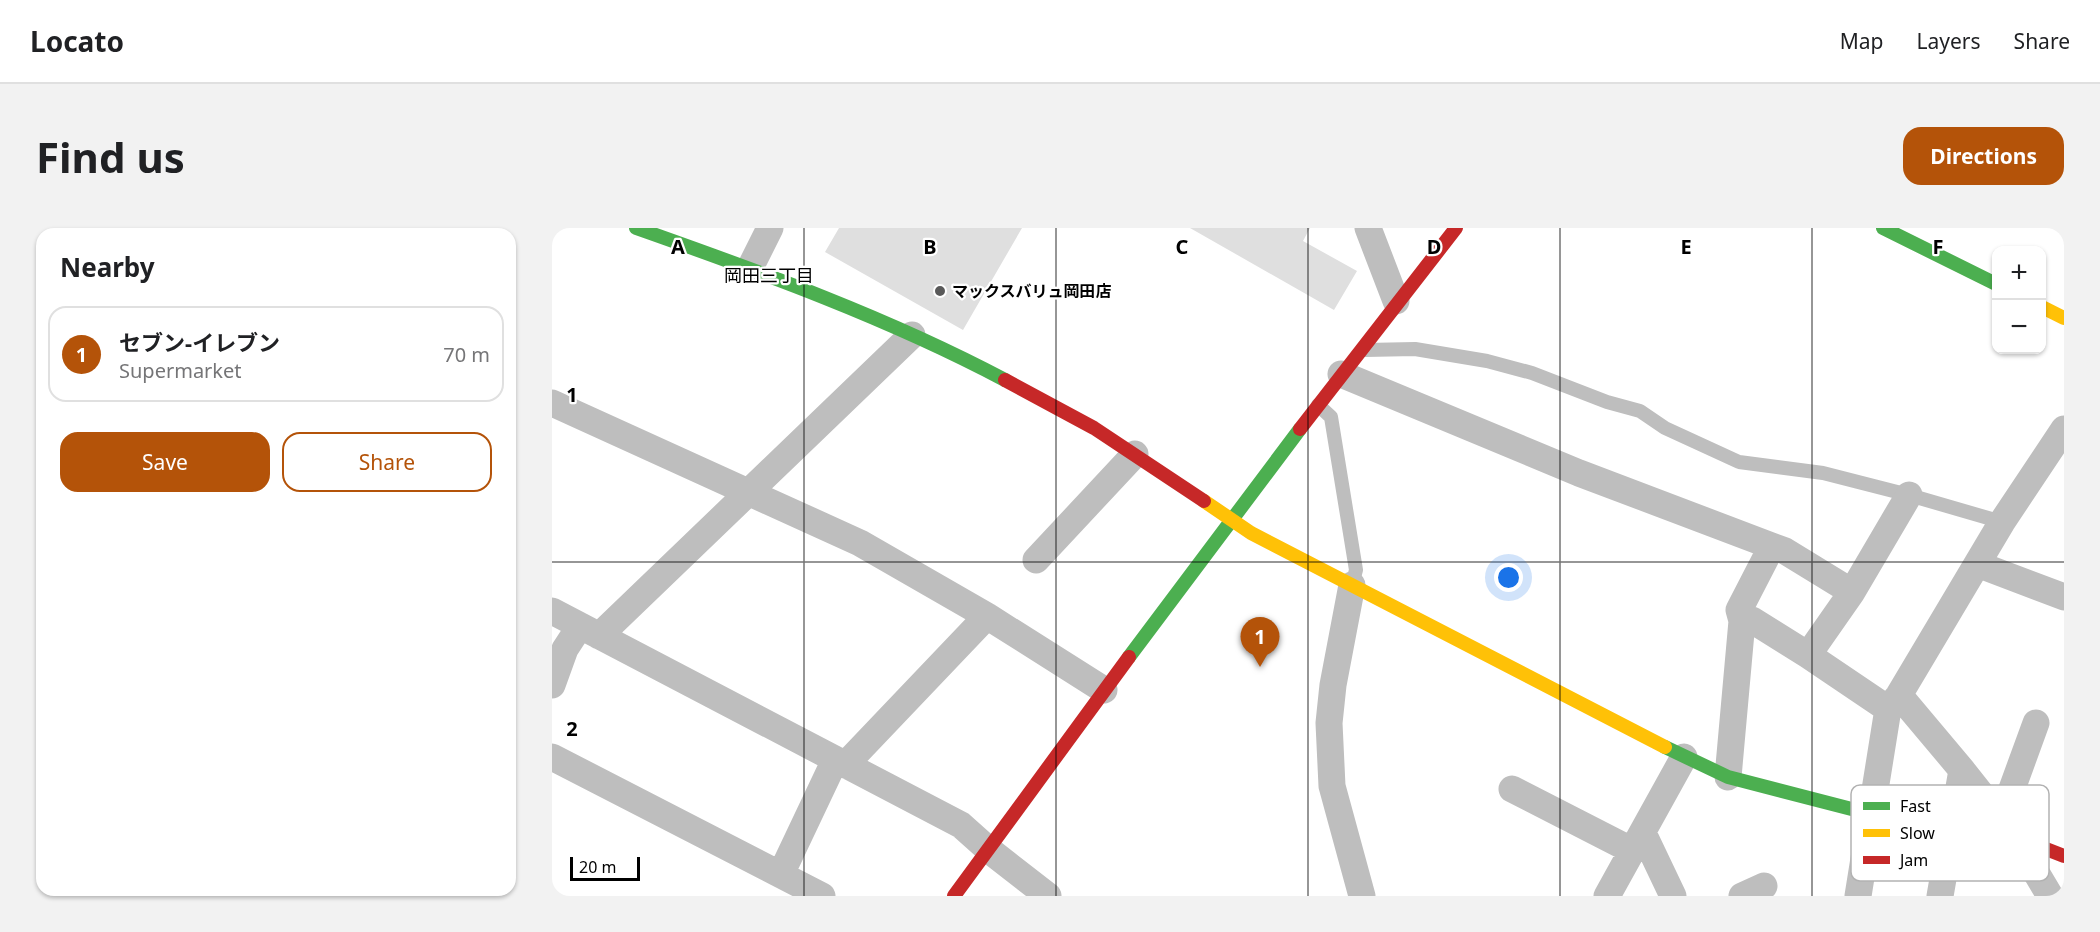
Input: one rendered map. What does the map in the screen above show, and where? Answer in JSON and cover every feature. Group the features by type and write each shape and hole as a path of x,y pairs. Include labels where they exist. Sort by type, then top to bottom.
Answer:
{"street":[{"path":"636,228 750,268 956,354 1094,428 1251,533 1684,757 1728,777 1851,809"},
{"path":"750,268 770,228"},
{"path":"1368,228 1396,301"},
{"path":"954,896 1104,690 1341,374 1396,301 1456,228"},
{"path":"1883,228 1992,282"},
{"path":"2046,309 2064,318"},
{"path":"552,685 565,649 589,631 748,492 912,335"},
{"path":"1341,374 1580,473 1785,551 1852,592"},
{"path":"552,403 860,543 987,616 1104,690"},
{"path":"1877,785 1893,702 2002,522 2064,429"},
{"path":"1036,560 1135,454"},
{"path":"1808,655 1852,592 1909,495"},
{"path":"1728,777 1742,621 1738,610 1772,546"},
{"path":"1977,564 2064,597"},
{"path":"1352,585 1333,685 1329,723 1332,786 1362,896"},
{"path":"552,611 961,825 1048,896"},
{"path":"781,874 840,762 987,616"},
{"path":"1742,621 1752,620 1808,655 1893,702 1962,770 1974,785"},
{"path":"2019,785 2036,723"},
{"path":"552,757 822,896"},
{"path":"1608,896 1684,757"},
{"path":"1959,785 1962,770"},
{"path":"1512,789 1638,842 1673,896"},
{"path":"2049,848 2064,856"},
{"path":"1858,896 1860,881"},
{"path":"1940,896 1943,881"},
{"path":"2041,881 2050,896"}],"lane":[{"path":"1360,350 1415,349 1532,373 1607,402 1640,411 1675,433 1739,462 1823,473 2002,522"},
{"path":"1318,405 1332,417 1356,570 1352,585"}],"building":[{"name":"マックスバリュ岡田店","path":"839,228 1022,228 963,330 825,252"},
{"path":"1190,228 1310,228 1303,241 1357,271 1334,310"}],"traffic: fast":[{"path":"636,228 824,297 916,336 1005,380"},
{"path":"1883,228 1992,282"},
{"path":"1129,657 1300,429"},
{"path":"1665,747 1728,777 1851,809"}],"traffic: slow":[{"path":"2046,309 2064,318"},
{"path":"1204,501 1251,533 1665,747"}],"traffic: jam":[{"path":"1300,429 1456,228"},
{"path":"1005,380 1094,428 1204,501"},
{"path":"954,896 1129,657"},
{"path":"2049,850 2064,856"}],"place":[{"name":"マックスバリュ岡田店","path":"940,291"},
{"name":"セブン-イレブン","path":"1260,667"}],"district":[{"name":"岡田三丁目","path":"769,275"}]}
